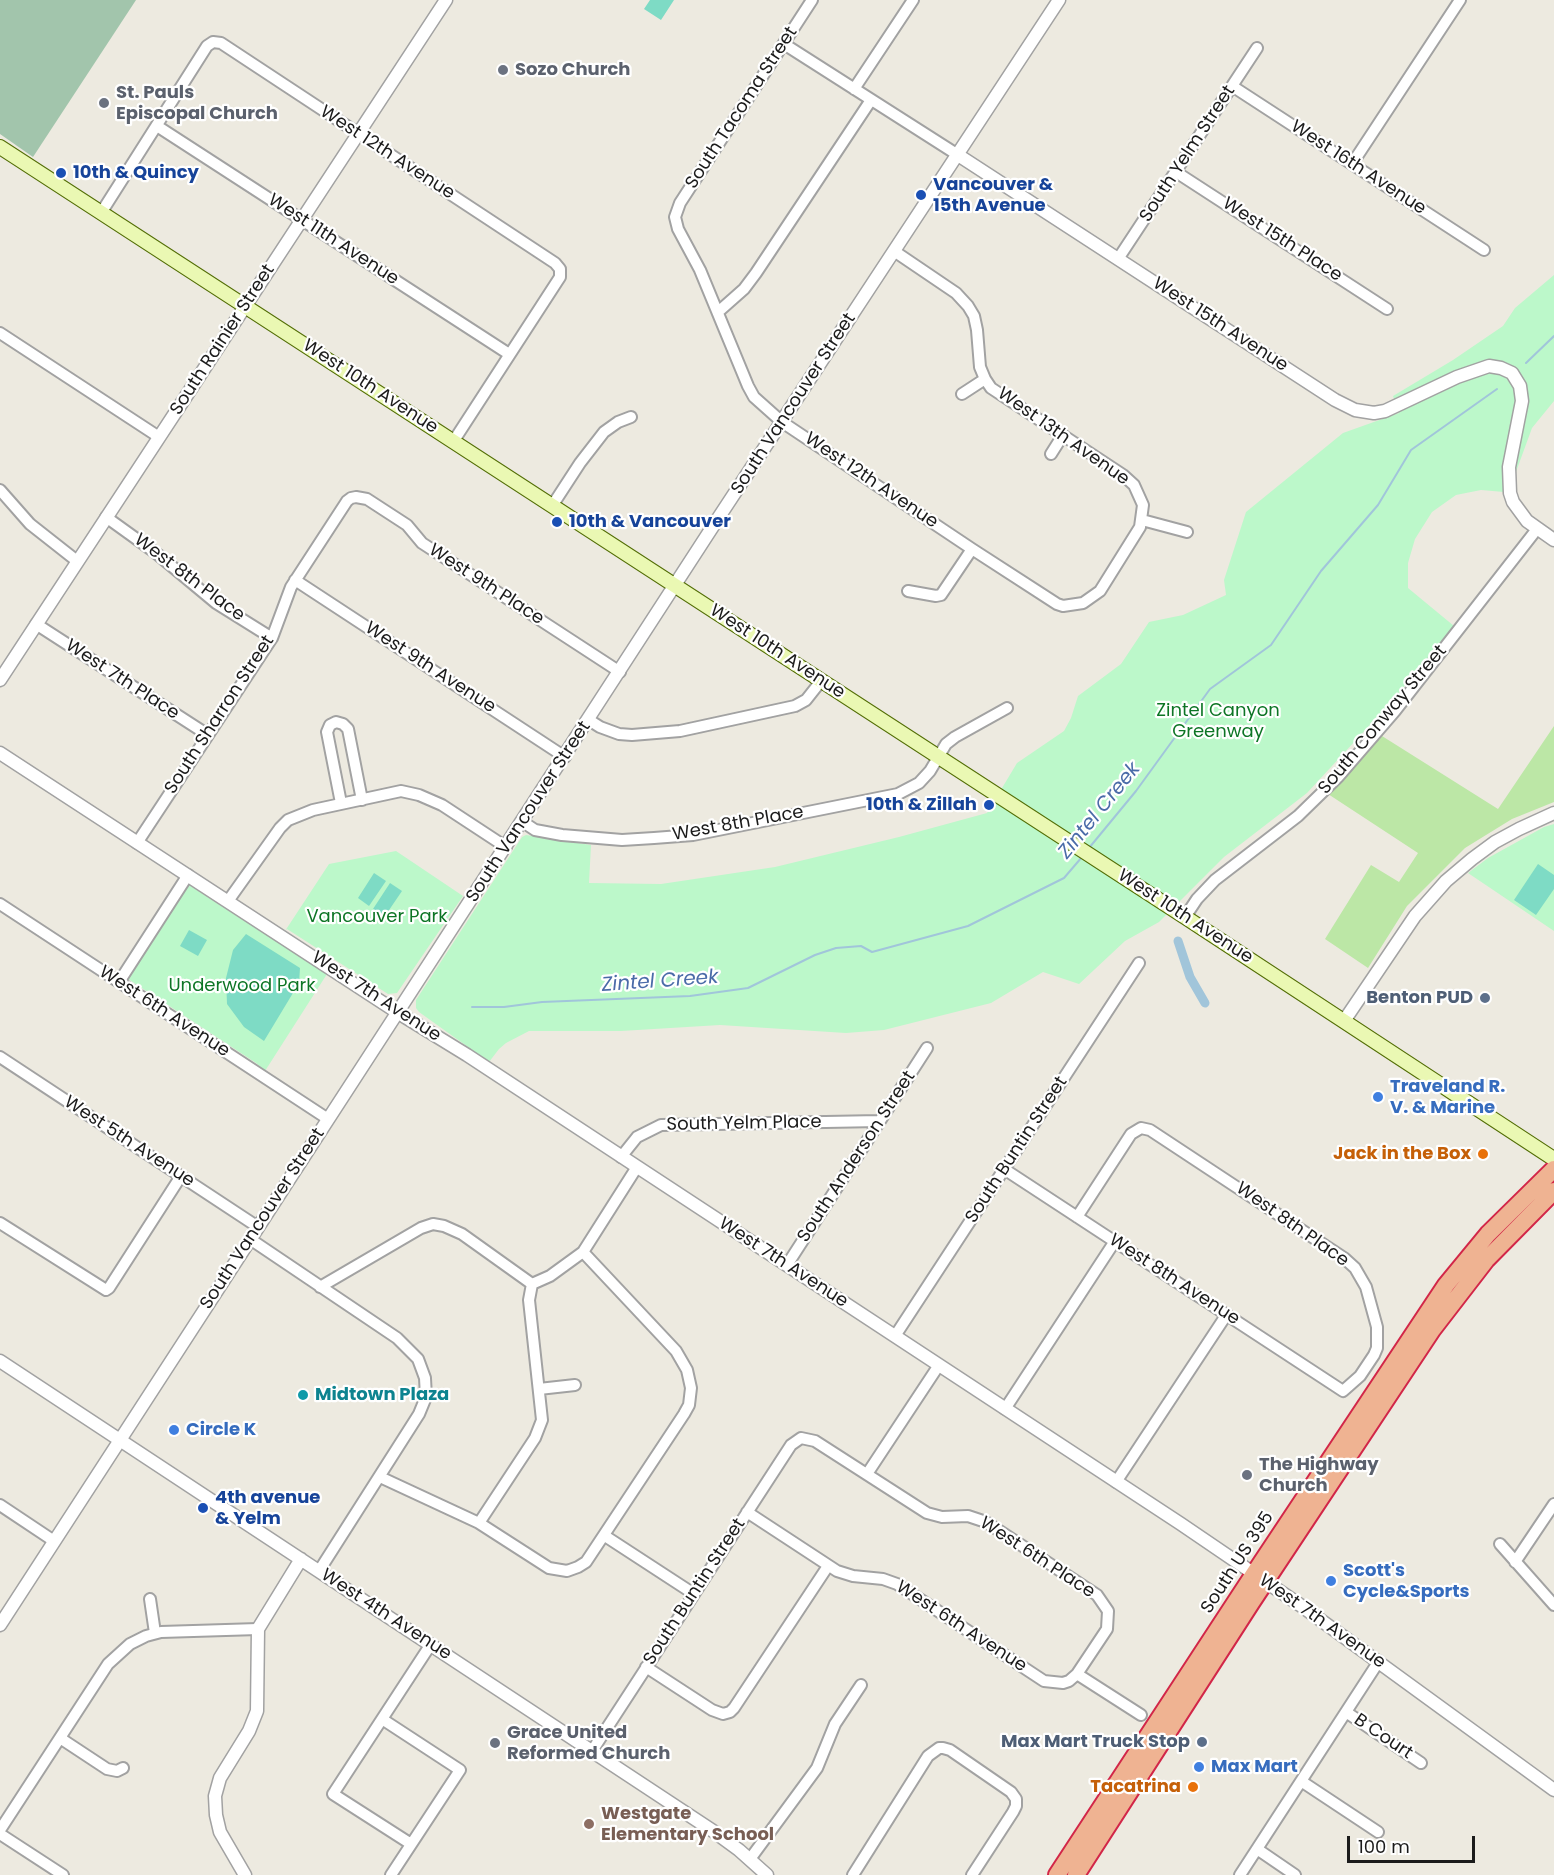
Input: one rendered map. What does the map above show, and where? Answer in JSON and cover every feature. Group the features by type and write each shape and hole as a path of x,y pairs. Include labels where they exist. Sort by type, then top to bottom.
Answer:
{"highway":[{"name":"South US 395","path":"1076,1875 1260,1578 1446,1286 1488,1234 1554,1169"},
{"name":"South US 395","path":"1057,1875 1260,1578 1460,1292 1486,1260 1554,1191"}],"main road":[{"name":"West 10th Avenue","path":"0,147 1554,1159"}],"street":[{"name":"South Rainier Street","path":"1,676 446,0"},
{"name":"South Tacoma Street","path":"675,217 680,203 812,0"},
{"path":"854,88 914,0"},
{"name":"South Vancouver Street","path":"0,1625 119,1439 1059,0"},
{"path":"1352,164 1460,0"},
{"name":"West 12th Avenue","path":"157,126 207,46 213,42 221,43 555,263 560,269 560,277 509,354"},
{"name":"West 15th Avenue","path":"784,44 1354,410 1374,413 1385,411 1457,377 1489,366 1501,368 1512,374 1520,386 1522,401 1510,456 1508,484 1513,502 1519,511 1537,529 1554,540"},
{"name":"South Yelm Street","path":"1118,259 1257,48"},
{"name":"West 16th Avenue","path":"1232,86 1484,250"},
{"path":"718,312 744,289 756,273 871,100"},
{"path":"101,213 157,126"},
{"name":"West 11th Avenue","path":"157,126 509,354"},
{"name":"West 15th Place","path":"1176,172 1387,309"},
{"name":"West 12th Avenue","path":"675,217 678,229 700,270 752,392 762,405 782,422 972,549 1063,606 1083,603 1100,591 1126,551 1142,520"},
{"name":"West 13th Avenue","path":"894,251 956,293 968,306 974,316 980,367 985,379 1001,396 1123,475 1134,485 1143,505 1142,520"},
{"path":"0,333 159,436"},
{"path":"453,442 509,354"},
{"path":"962,394 985,379"},
{"path":"552,506 580,462 604,432 630,417"},
{"path":"1051,454 1063,435"},
{"path":"0,490 30,524 77,561"},
{"name":"South Sharron Street","path":"137,843 272,638 295,580 347,501 356,496"},
{"name":"West 9th Place","path":"356,496 367,499 407,525 422,543 620,672"},
{"name":"West 8th Place","path":"106,518 156,553 216,603 272,638"},
{"path":"1142,520 1187,532"},
{"name":"South Conway Street","path":"1185,917 1197,899 1215,880 1298,816 1338,777 1381,728 1537,529"},
{"path":"908,591 941,595 972,549"},
{"name":"West 9th Avenue","path":"295,580 565,757"},
{"name":"West 7th Place","path":"36,624 208,735"},
{"path":"589,720 619,734 680,731 795,706 806,700 821,681"},
{"name":"West 8th Place","path":"523,822 540,832 595,838 622,840 693,835 898,794 920,783 946,744 1007,708"},
{"path":"341,803 327,732 330,725 336,722 348,729 362,800"},
{"name":"West 7th Avenue","path":"0,753 464,1053 1260,1578 1554,1790"},
{"path":"228,901 288,820 312,810 401,791 419,795 442,805 506,847"},
{"path":"1344,1021 1415,916 1446,881 1495,842 1554,813"},
{"path":"119,982 188,875"},
{"name":"West 6th Avenue","path":"0,904 328,1119"},
{"name":"South Buntin Street","path":"894,1336 1139,963"},
{"name":"South Anderson Street","path":"786,1265 927,1048"},
{"name":"West 5th Avenue","path":"0,1057 258,1227"},
{"name":"South Yelm Place","path":"621,1157 637,1137 661,1125 880,1121"},
{"name":"West 8th Place","path":"1077,1217 1131,1134 1141,1128 1150,1130 1329,1247 1354,1268 1366,1287 1377,1327 1377,1348 1370,1362 1360,1376 1343,1391"},
{"path":"532,1284 550,1276 583,1252 637,1167"},
{"name":"West 8th Avenue","path":"1004,1169 1343,1391"},
{"path":"0,1223 106,1290 181,1176"},
{"path":"320,1287 421,1228 433,1224 462,1234 532,1284"},
{"path":"250,1239 397,1338 412,1350 423,1368 426,1387 423,1406 319,1571"},
{"path":"1005,1409 1115,1241"},
{"path":"380,1477 479,1523 549,1568 567,1571 586,1562 684,1414 689,1405 690,1379 676,1351 583,1252"},
{"path":"479,1523 540,1428 543,1412 529,1300 532,1284"},
{"path":"1116,1482 1227,1314"},
{"name":"West 4th Avenue","path":"0,1361 713,1830 765,1874"},
{"path":"867,1474 939,1365"},
{"path":"539,1389 575,1385"},
{"name":"South Buntin Street","path":"592,1751 791,1445 801,1438"},
{"name":"West 6th Place","path":"801,1438 815,1441 927,1513 951,1517 969,1516 986,1522 1102,1599 1108,1611 1107,1629 1077,1674"},
{"path":"1515,1562 1554,1504"},
{"path":"0,1505 54,1541"},
{"name":"West 6th Avenue","path":"747,1512 828,1566 844,1574 890,1580 1044,1680 1063,1683 1077,1674"},
{"path":"605,1536 693,1594"},
{"path":"1500,1544 1554,1605"},
{"path":"245,1875 220,1832 215,1796 220,1778 249,1731 256,1711 258,1629 301,1559"},
{"path":"646,1667 712,1710 723,1714 734,1708 828,1566"},
{"path":"150,1599 155,1634"},
{"path":"63,1875 0,1832 114,1657 130,1644 155,1634 258,1629"},
{"path":"411,1844 333,1794 431,1644"},
{"path":"1240,1875 1378,1661"},
{"path":"1077,1674 1141,1715"},
{"path":"750,1859 817,1768 835,1724 861,1685"},
{"name":"B Court","path":"1346,1712 1421,1763"},
{"path":"382,1719 460,1770 391,1875"},
{"path":"60,1738 106,1769 117,1771 123,1768"},
{"path":"853,1875 928,1756 939,1748 950,1750 1011,1792 1016,1799 1013,1812 972,1875"},
{"path":"1301,1781 1378,1832"},
{"path":"1257,1849 1295,1875"}],"green space":[{"path":"0,0 136,0 33,157 0,134"},
{"path":"650,0 674,0 661,20 644,9"},
{"name":"Zintel Canyon Greenway","path":"1554,275 1554,401 1532,428 1513,480 1504,492 1481,490 1456,495 1432,512 1415,539 1408,563 1408,588 1454,626 1393,700 1307,793 1224,857 1159,922 1125,941 1079,984 1043,972 991,1003 884,1030 846,1033 720,1025 621,1031 529,1031 506,1043 489,1062 416,1008 416,1000 522,837 526,835 591,845 589,883 661,884 775,867 987,813 1017,763 1064,731 1078,696 1121,664 1149,622 1183,615 1226,595 1224,580 1246,512 1343,433 1399,413 1393,396 1453,360 1503,326 1515,308"},
{"path":"1554,726 1554,802 1512,819 1465,848 1407,906 1368,968 1325,939 1371,865 1399,882 1418,853 1328,794 1382,736 1498,809"},
{"path":"1554,824 1554,931 1468,873 1488,858 1544,827"},
{"name":"Vancouver Park","path":"396,851 463,896 397,993 388,994 287,929 285,931 329,864"},
{"path":"1538,864 1554,875 1554,889 1536,915 1514,900"},
{"path":"374,873 386,881 369,906 358,898"},
{"name":"Underwood Park","path":"186,883 327,974 265,1071 125,977"},
{"path":"390,883 402,891 385,916 373,909"},
{"path":"189,930 207,940 198,956 180,946"},
{"path":"246,934 300,968 299,983 264,1041 244,1027 227,1004 226,978 233,950"}],"waterway":[{"name":"Zintel Creek","path":"1526,363 1554,336"},
{"name":"Zintel Creek","path":"1089,848 1136,791 1210,689 1271,645 1321,571 1378,505 1411,450 1497,389"},
{"name":"Zintel Creek","path":"472,1007 690,996 748,988 815,955 836,948 861,946 872,952 968,926 1064,878 1082,857"},
{"path":"1178,941 1190,977 1205,1003"}],"place":[{"name":"Sozo Church","path":"503,70"},
{"name":"St. Pauls Episcopal Church","path":"104,103"},
{"name":"10th & Quincy","path":"61,173"},
{"name":"Vancouver & 15th Avenue","path":"921,195"},
{"name":"10th & Vancouver","path":"557,522"},
{"name":"10th & Zillah","path":"989,805"},
{"name":"Benton PUD","path":"1485,998"},
{"name":"Traveland R. V. & Marine","path":"1378,1097"},
{"name":"Jack in the Box","path":"1483,1154"},
{"name":"Midtown Plaza","path":"303,1395"},
{"name":"Circle K","path":"174,1430"},
{"name":"The Highway Church","path":"1247,1475"},
{"name":"4th avenue & Yelm","path":"203,1508"},
{"name":"Scott's Cycle&Sports","path":"1331,1581"},
{"name":"Max Mart Truck Stop","path":"1202,1742"},
{"name":"Grace United Reformed Church","path":"495,1743"},
{"name":"Max Mart","path":"1199,1767"},
{"name":"Tacatrina","path":"1193,1787"},
{"name":"Westgate Elementary School","path":"589,1824"}]}
